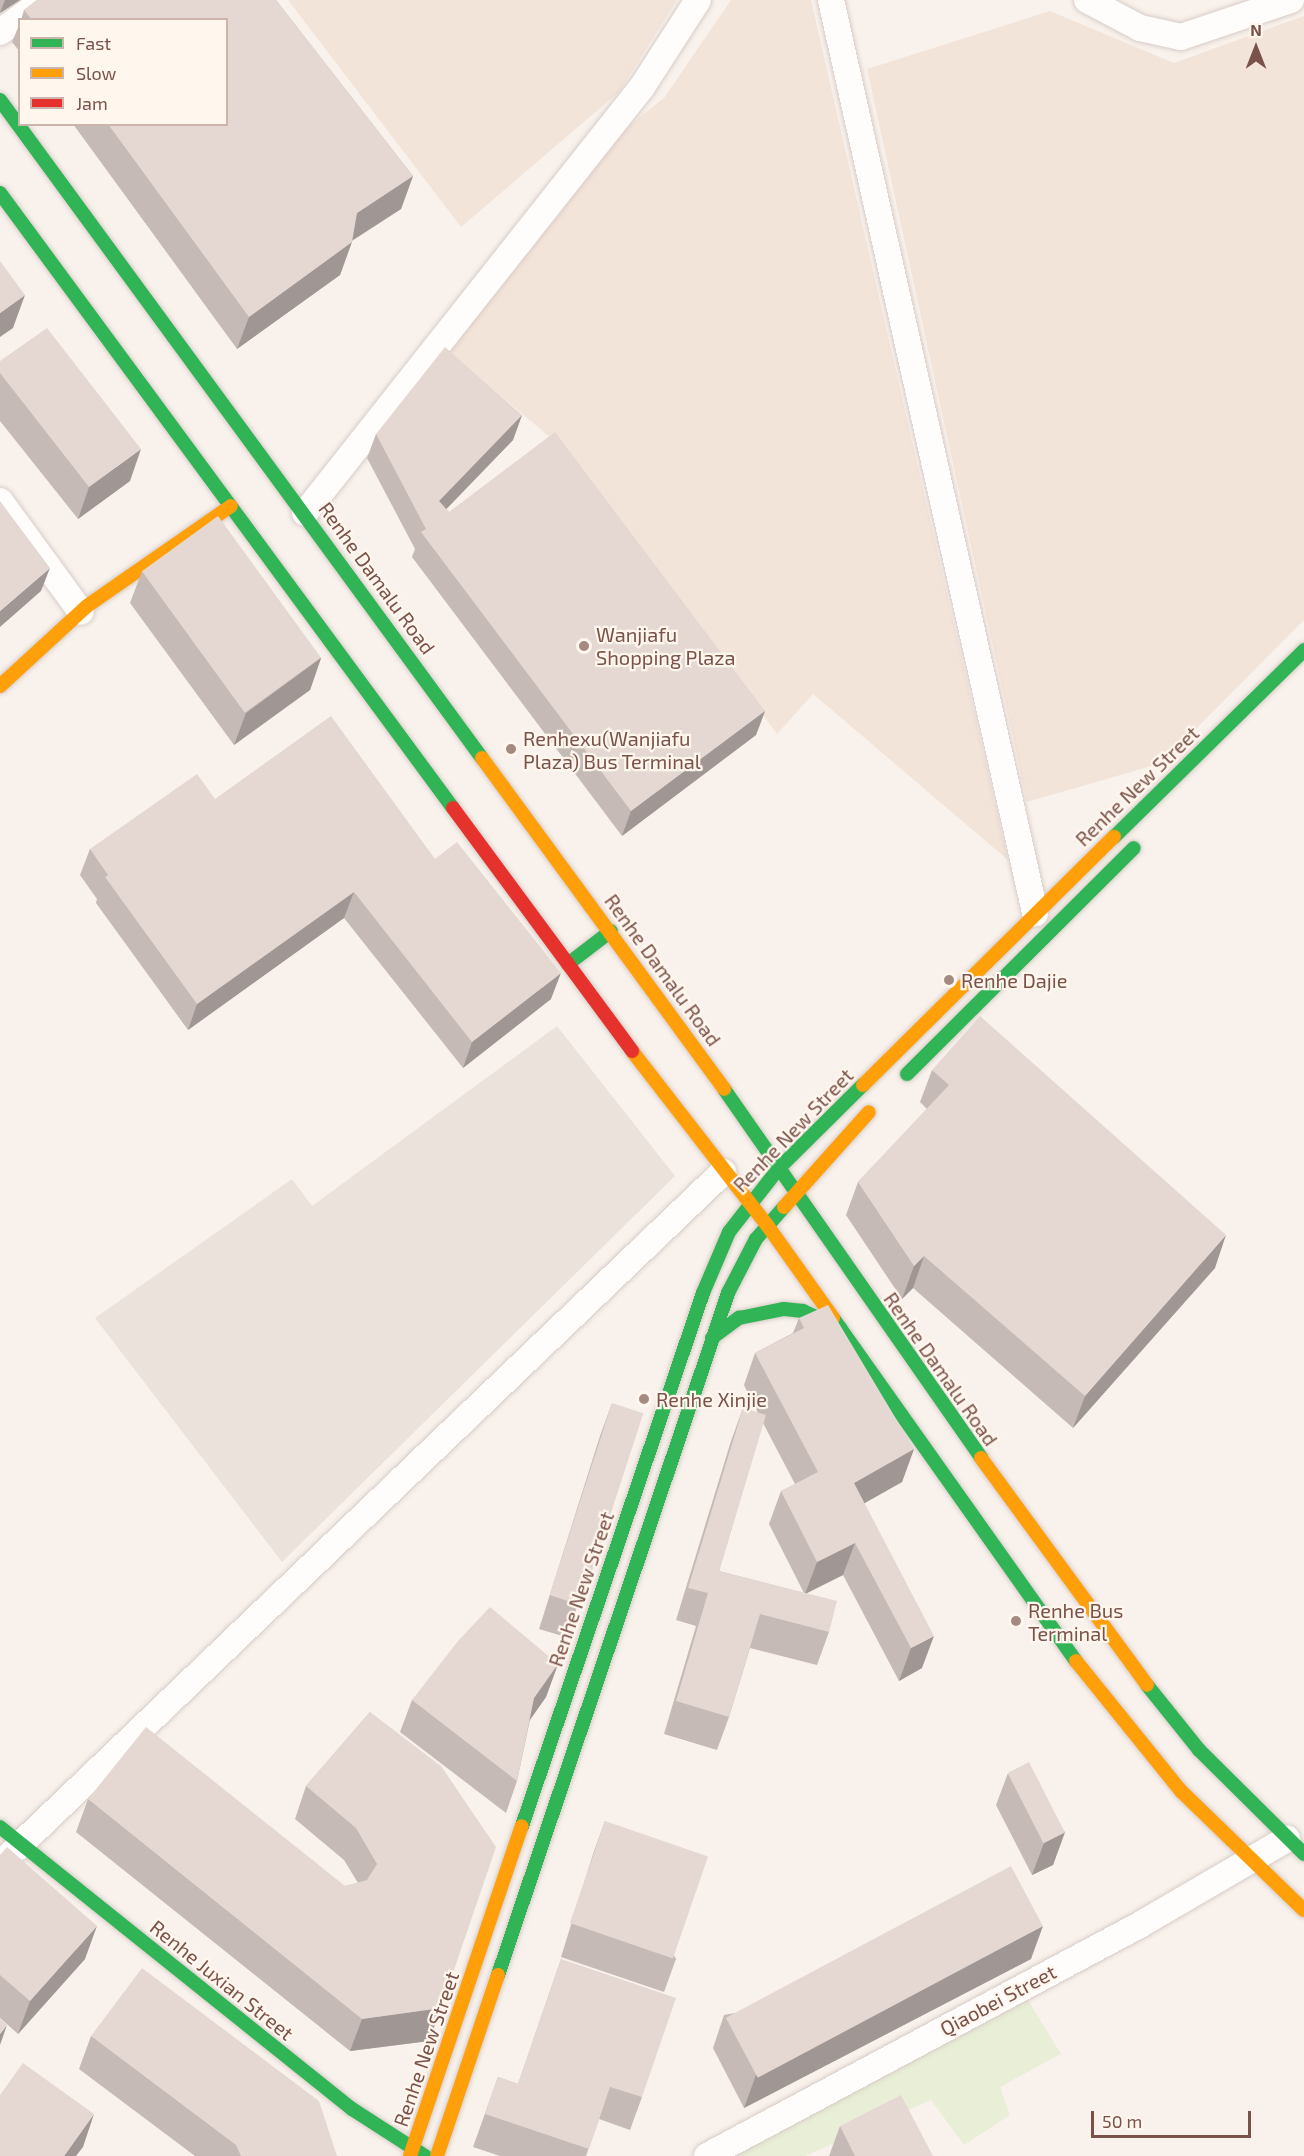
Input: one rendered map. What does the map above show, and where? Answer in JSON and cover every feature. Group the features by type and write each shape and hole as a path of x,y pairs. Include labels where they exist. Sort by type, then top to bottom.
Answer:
{"main road":[{"name":"Renhe Damalu Road","path":"0,100 18,124"},
{"name":"Renhe Damalu Road","path":"19,126 611,931 1120,1652 1199,1750 1295,1846"},
{"path":"0,193 568,964 723,1172 767,1225 1084,1672 1181,1791 1304,1910"},
{"path":"0,686 81,612 231,506"},
{"name":"Renhe New Street","path":"416,2154 703,1293 729,1232 749,1203 779,1168 1304,650"},
{"path":"895,1086 1141,841"},
{"path":"568,964 611,931"},
{"path":"437,2156 712,1338 740,1268 767,1225 878,1103"},
{"path":"712,1338 739,1318 784,1309 803,1311 840,1328"},
{"name":"Renhe Juxian Street","path":"0,1827 352,2109 416,2154"}],"street":[{"path":"19,18 44,0"},
{"path":"305,513 642,87 698,0"},
{"path":"831,0 1035,913"},
{"path":"1087,0 1140,28 1181,37 1291,0"},
{"path":"0,32 18,19"},
{"path":"0,501 81,612"},
{"path":"0,1864 723,1172"},
{"name":"Qiaobei Street","path":"706,2156 1251,1861 1295,1846"}],"shaded area":[{"path":"288,0 677,0 619,92 461,227"},
{"path":"731,0 811,0 1008,860 813,694 777,734 565,450 435,340 543,193 664,98"},
{"path":"1050,11 1174,63 1304,16 1304,620 1162,763 1027,802 867,69"},
{"path":"557,1026 675,1176 282,1562 95,1318 292,1179 312,1206"}],"green space":[{"path":"1026,1997 1061,2054 1000,2087 1010,2115 964,2145 931,2100 805,2156 727,2156"}],"building":[{"path":"37,0 276,0 413,176 357,213 352,242 249,317 109,126 228,126 228,18 30,18 24,10"},
{"path":"0,261 25,295 0,313"},
{"path":"47,328 141,449 89,487 0,373 0,361"},
{"name":"Wanjiafu Shopping Plaza","path":"445,347 522,415 439,501 449,512 555,432 765,711 631,811 421,532 426,529 376,434"},
{"path":"0,501 50,568 0,611"},
{"path":"218,516 321,658 245,713 142,571"},
{"path":"331,716 435,859 457,842 561,973 472,1042 354,892 197,1004 105,877 108,875 90,849 197,774 215,799"},
{"path":"980,1016 1226,1235 1085,1396 924,1256 914,1266 858,1182 949,1085 932,1070"},
{"path":"828,1305 914,1449 854,1483 934,1636 911,1648 855,1543 817,1562 781,1491 818,1472 755,1353 804,1328 799,1318"},
{"path":"612,1403 643,1413 581,1605 550,1595"},
{"path":"743,1408 766,1415 719,1571 837,1601 829,1632 760,1614 729,1717 676,1701 708,1593 688,1588"},
{"path":"490,1607 558,1664 534,1698 517,1781 412,1700 458,1641"},
{"path":"370,1712 441,1766 496,1847 441,2008 362,2019 88,1799 146,1727 345,1886 367,1880 377,1864 356,1828 306,1786"},
{"path":"1029,1762 1065,1832 1043,1843 1008,1773"},
{"path":"605,1821 708,1856 673,1959 570,1923"},
{"path":"7,1847 97,1926 30,2001 0,1975 0,1855"},
{"path":"1011,1866 1043,1926 758,2078 726,2018"},
{"path":"561,1959 676,1998 642,2097 610,2087 589,2149 485,2114 498,2077 518,2084"},
{"path":"142,1968 319,2101 337,2156 241,2156 236,2145 91,2036"},
{"path":"0,2019 7,2025 0,2034"},
{"path":"23,2063 94,2114 64,2156 0,2156 0,2095"},
{"path":"901,2095 933,2156 855,2156 840,2126"}],"traffic: fast":[{"path":"0,100 18,125"},
{"path":"19,126 482,758"},
{"path":"0,193 453,808"},
{"path":"1114,837 1304,650"},
{"path":"907,1074 1134,848"},
{"path":"568,964 611,931"},
{"path":"522,1826 703,1293 729,1232 779,1168 863,1085"},
{"path":"724,1089 981,1458"},
{"path":"498,1975 728,1293 756,1239 784,1207"},
{"path":"712,1338 739,1318 784,1309 803,1311 840,1328"},
{"path":"833,1318 1076,1661"},
{"path":"1147,1685 1199,1750 1304,1854"},
{"path":"0,1827 352,2109 425,2156"}],"traffic: slow":[{"path":"0,686 87,606 231,506"},
{"path":"482,758 724,1089"},
{"path":"863,1085 1114,837"},
{"path":"632,1051 767,1225 833,1318"},
{"path":"784,1207 869,1112"},
{"path":"981,1458 1147,1685"},
{"path":"1076,1661 1181,1791 1304,1910"},
{"path":"410,2156 522,1826"},
{"path":"437,2156 498,1975"}],"traffic: jam":[{"path":"453,808 632,1051"}],"place":[{"name":"Wanjiafu Shopping Plaza","path":"584,646"},
{"name":"Renhexu(Wanjiafu Plaza) Bus Terminal","path":"511,749"},
{"name":"Renhe Dajie","path":"949,980"},
{"name":"Renhe Xinjie","path":"644,1399"},
{"name":"Renhe Bus Terminal","path":"1016,1621"}]}
